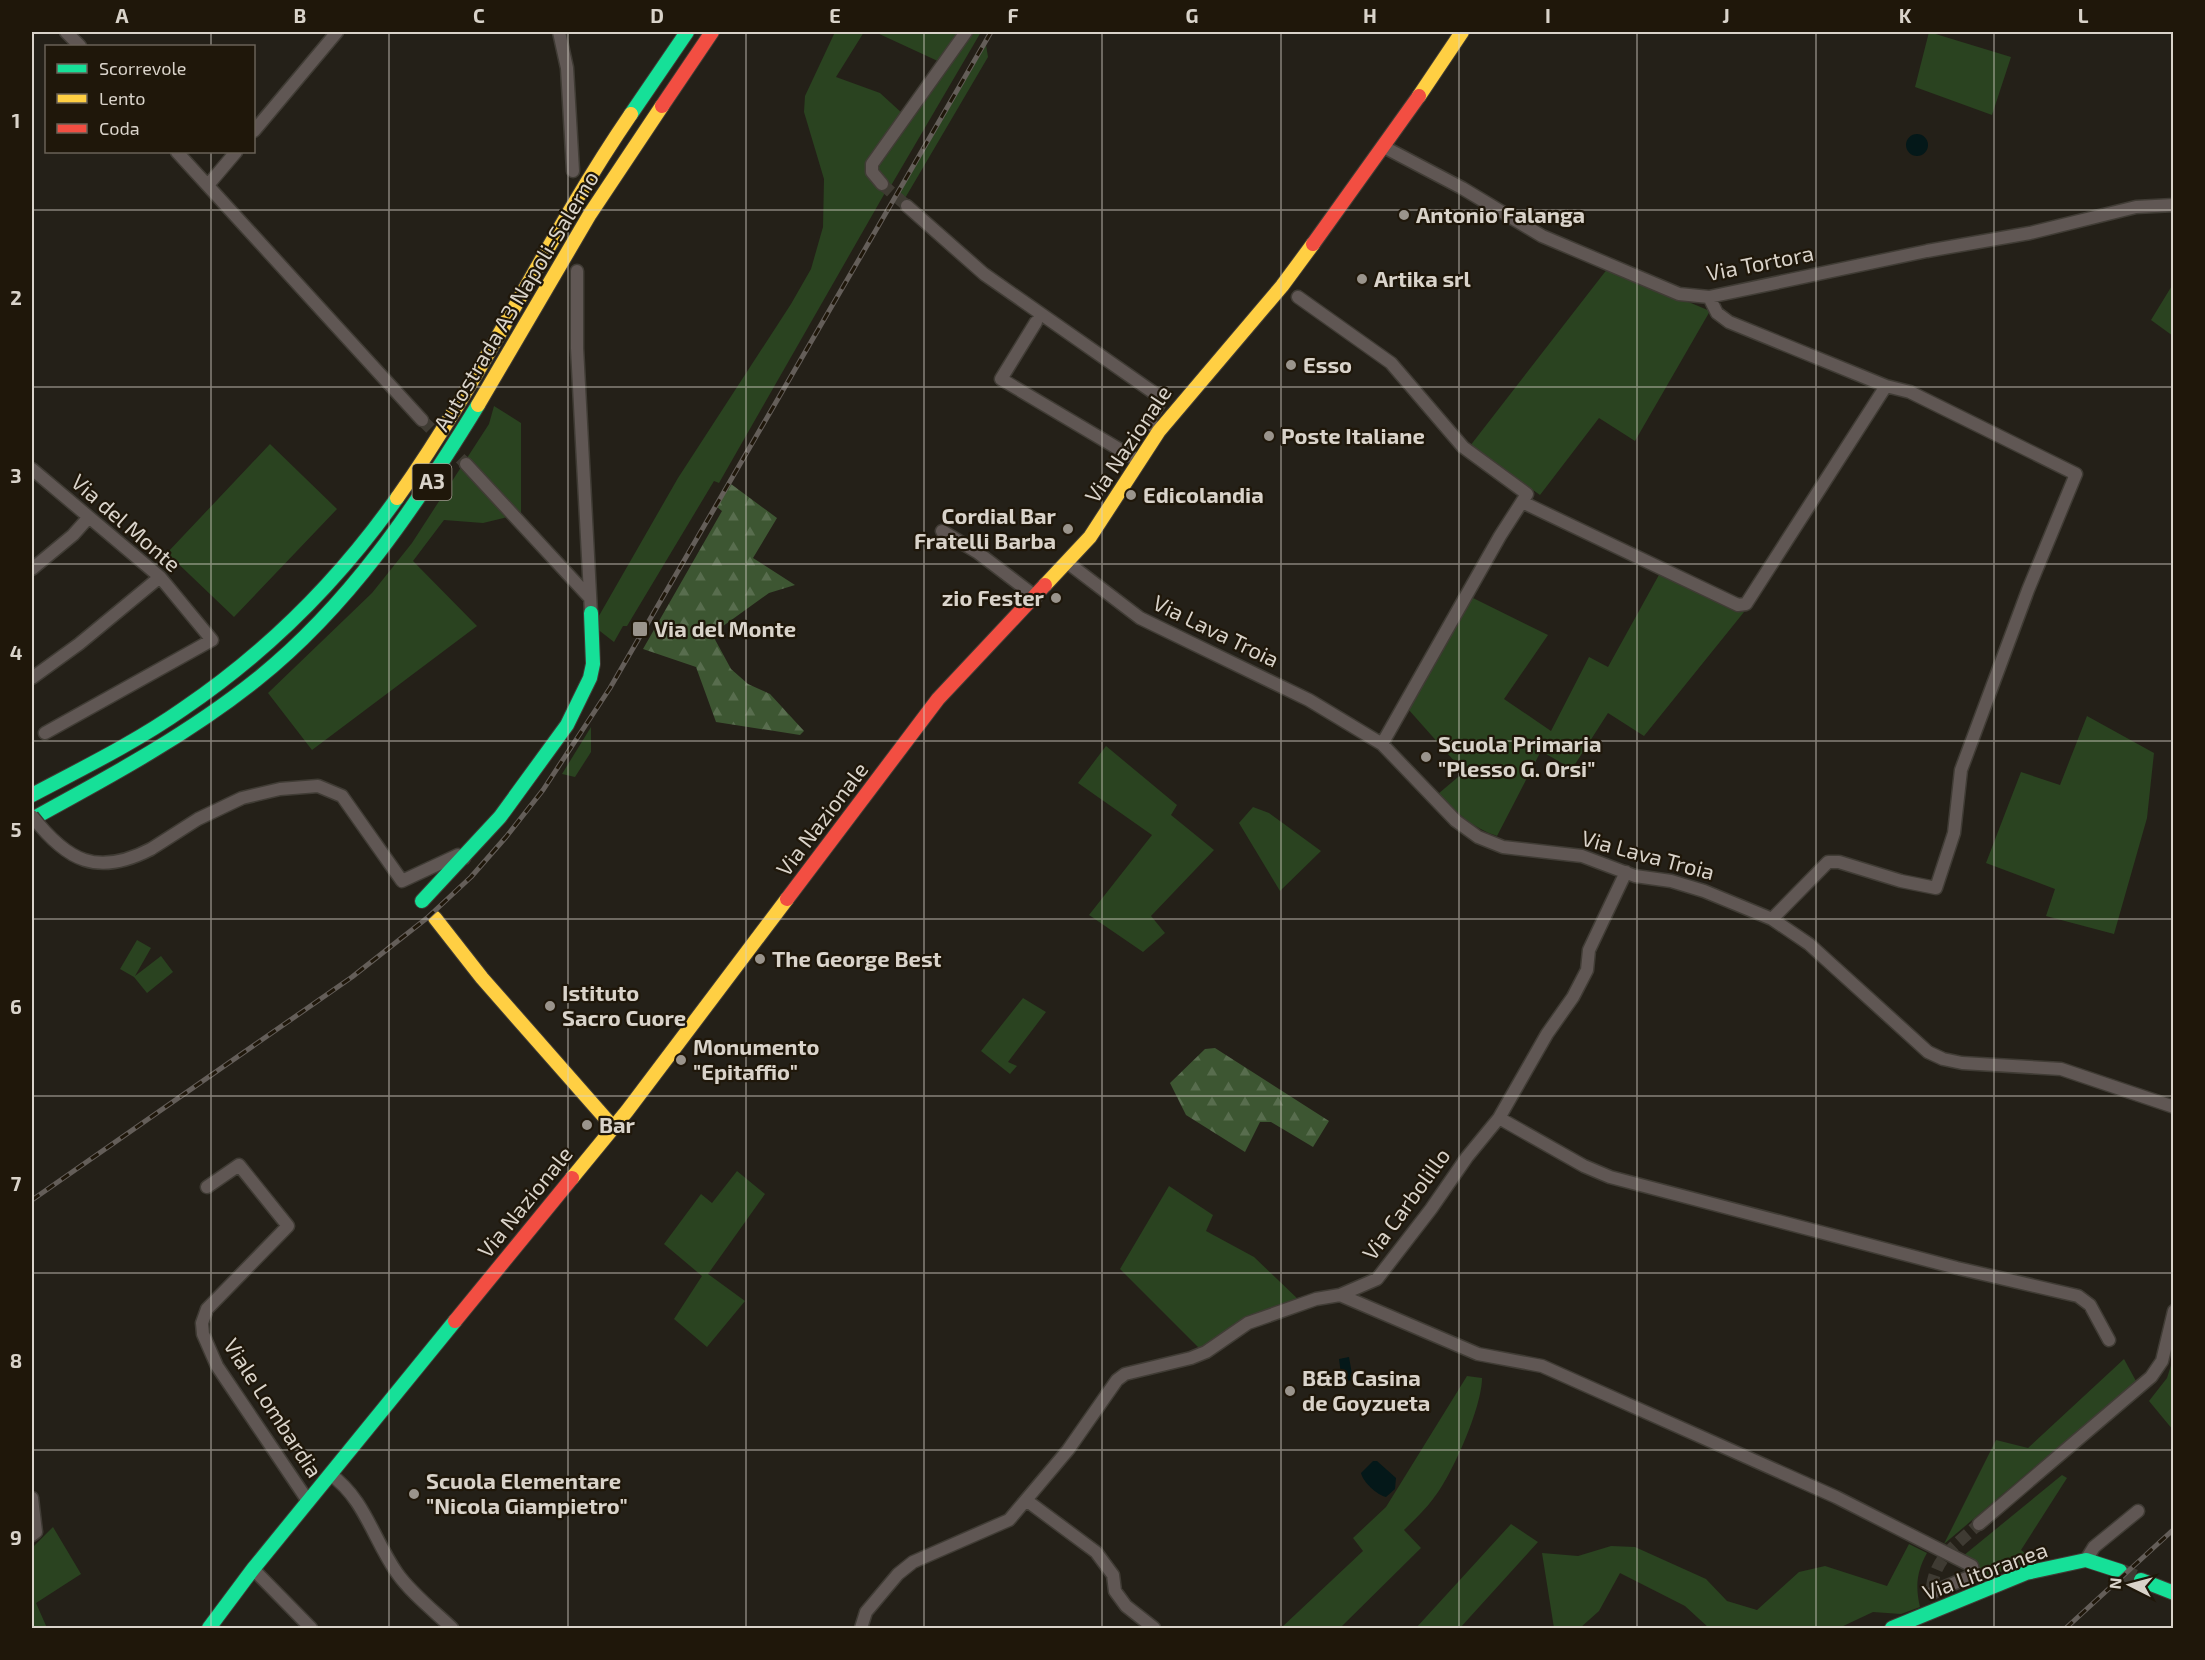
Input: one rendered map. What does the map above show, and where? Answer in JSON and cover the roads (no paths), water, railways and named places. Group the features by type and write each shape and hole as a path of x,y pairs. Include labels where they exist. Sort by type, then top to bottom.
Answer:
{"main road":[{"name":"Autostrada A3 Napoli-Salerno","path":"32,795 124,745 197,699 292,621 342,567 372,531 423,456 567,212 687,32"},
{"name":"Autostrada A3 Napoli-Salerno","path":"32,817 137,763 243,690 313,628 379,556 448,457 599,200 712,32"},
{"name":"Via Nazionale","path":"209,1629 253,1569 614,1127 938,699 1068,563 1106,515 1159,431 1187,395 1291,292 1384,147 1462,32"},
{"path":"422,901 464,858 524,787 567,725 582,699 593,664 591,613"},
{"path":"435,918 482,978 614,1127"},
{"path":"2086,1560 2120,1571"},
{"name":"Via Litoranea","path":"1896,1627 2026,1573 2086,1560"},
{"path":"2141,1580 2174,1593"}],"street":[{"path":"66,32 79,45"},
{"path":"255,130 337,32"},
{"path":"559,32 567,68 573,171"},
{"path":"882,184 872,172 872,164 966,32"},
{"name":"Via Tortora","path":"1384,147 1573,250 1679,294 1709,297 1927,251 2030,233 2136,207 2174,205"},
{"path":"178,153 422,420"},
{"path":"207,185 235,153"},
{"path":"907,206 984,274 1157,395 1158,404 1148,421 1159,431"},
{"path":"578,271 577,348 591,613"},
{"path":"1291,292 1391,363 1463,447 1527,494 1500,536 1382,744"},
{"path":"1709,297 1716,313 1729,322 1886,386 1910,392 2076,474 2028,590 1961,770 1954,833 1936,888 1901,881 1839,862 1828,862 1772,918"},
{"path":"1036,322 1001,379 1139,462"},
{"path":"1522,502 1738,605 1746,604 1886,386"},
{"path":"466,464 590,598"},
{"name":"Via del Monte","path":"32,469 160,577 212,640 45,733"},
{"path":"32,569 73,535 89,517"},
{"path":"942,531 977,552 1036,597"},
{"name":"Via Lava Troia","path":"1068,563 1140,618 1309,700 1382,744 1456,821 1478,837 1503,847 1582,856 1626,872 1704,891 1772,918 1809,944 1928,1052 1943,1059 1962,1063 2061,1069 2174,1107"},
{"path":"32,678 79,644 160,577"},
{"path":"32,817 56,844 75,858 93,863 112,864 131,859 151,849 220,807 259,793 318,786 342,796 402,881 458,855 464,858"},
{"name":"Via Carbolillo","path":"861,1629 866,1612 898,1574 913,1563 1010,1520 1068,1450 1117,1380 1125,1374 1191,1358 1206,1352 1248,1323 1317,1299 1340,1295 1377,1279 1431,1209 1467,1157 1499,1118 1587,970 1589,950 1626,872"},
{"path":"1499,1118 1584,1166 1610,1177 1957,1268 2078,1296 2090,1305 2109,1340"},
{"name":"Viale Lombardia","path":"207,1186 238,1165 288,1226 207,1309 203,1334 217,1366 308,1502"},
{"path":"1340,1295 1478,1354 1542,1366 1836,1497 1972,1566 1974,1575 1932,1590 1937,1610"},
{"path":"1979,1524 2151,1377 2162,1360 2174,1311"},
{"path":"330,1474 351,1492 362,1506 399,1575 452,1629"},
{"path":"32,1498 36,1520 36,1532 32,1535"},
{"path":"1026,1500 1095,1552 1113,1575 1115,1591 1126,1606 1154,1629"},
{"path":"2086,1560 2094,1547 2138,1511"},
{"path":"253,1569 311,1629"}],"tunnel":[{"path":"882,184 907,206"},
{"path":"422,420 466,464"},
{"path":"1932,1587 1943,1559 1979,1524"},
{"path":"2120,1571 2141,1580"}],"railway":[{"path":"32,1200 352,977 427,918 471,877 506,837 543,790 610,688 991,32"},
{"path":"2066,1628 2174,1529"}],"place":[{"name":"Antonio Falanga","path":"1404,215"},
{"name":"Artika srl","path":"1362,279"},
{"name":"Esso","path":"1291,365"},
{"name":"Poste Italiane","path":"1269,436"},
{"name":"Edicolandia","path":"1131,495"},
{"name":"Cordial Bar Fratelli Barba","path":"1068,529"},
{"name":"zio Fester","path":"1056,598"},
{"name":"Via del Monte","path":"640,629"},
{"name":"Scuola Primaria \"Plesso G. Orsi\"","path":"1426,757"},
{"name":"The George Best","path":"760,959"},
{"name":"Istituto Sacro Cuore","path":"550,1006"},
{"name":"Monumento \"Epitaffio\"","path":"681,1060"},
{"name":"Bar","path":"587,1125"},
{"name":"B&B Casina de Goyzueta","path":"1290,1391"},
{"name":"Scuola Elementare \"Nicola Giampietro\"","path":"414,1494"}]}
